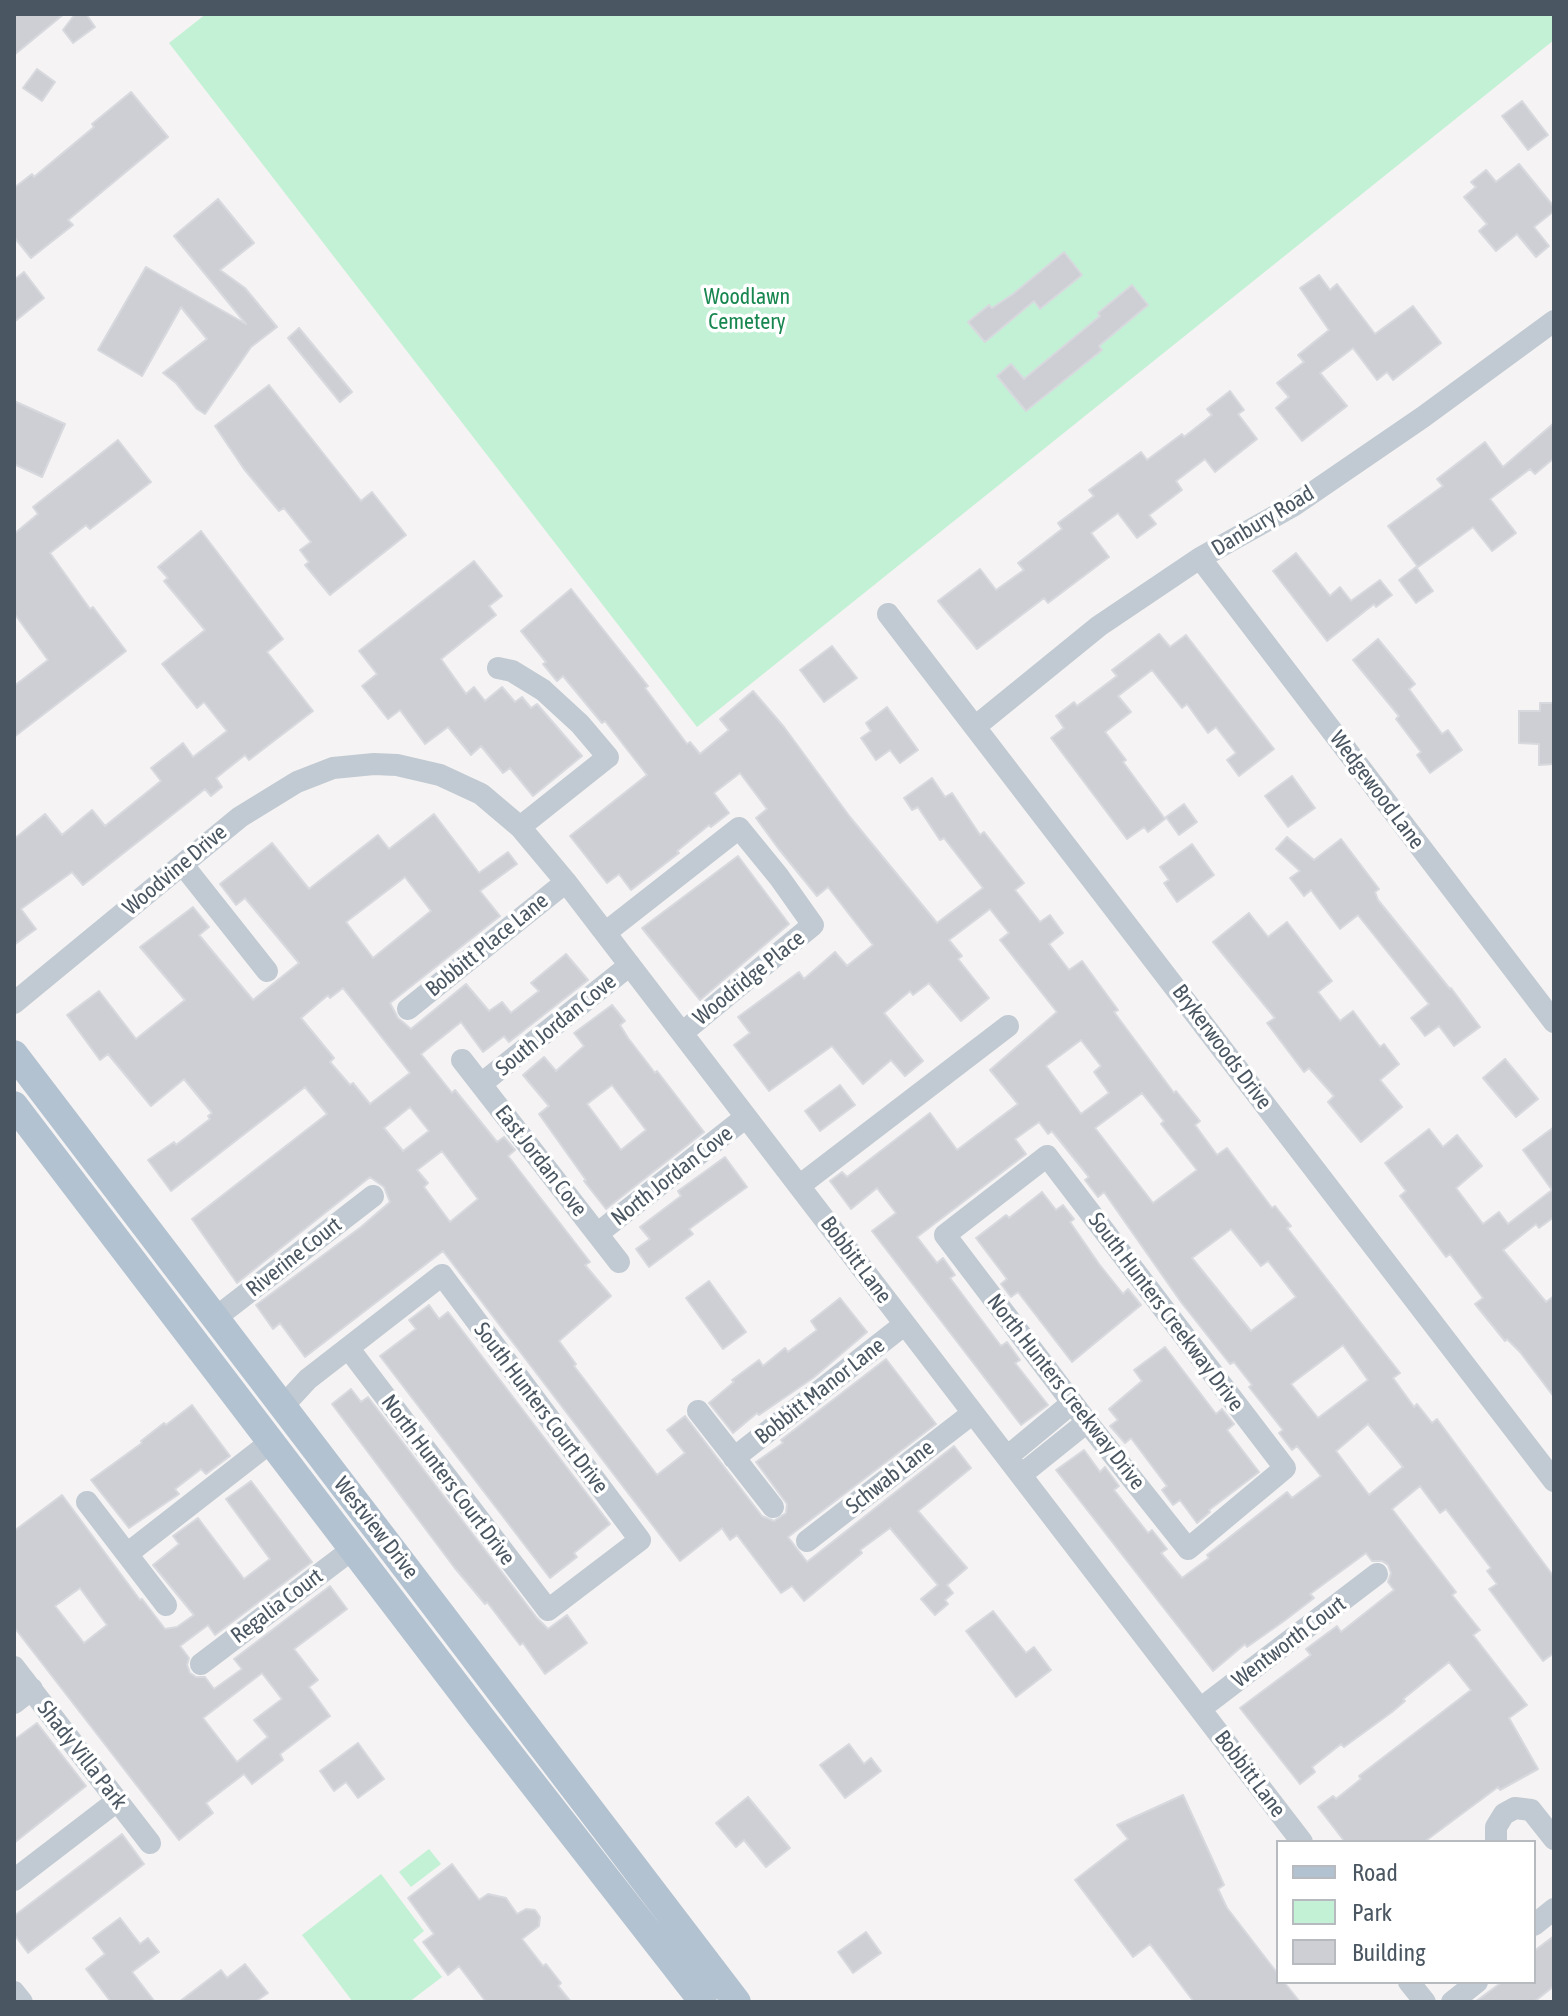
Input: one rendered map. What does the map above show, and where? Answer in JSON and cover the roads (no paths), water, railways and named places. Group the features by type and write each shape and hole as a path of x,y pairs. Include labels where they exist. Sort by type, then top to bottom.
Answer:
{"main road":[{"name":"Westview Drive","path":"14,1054 737,2002"},
{"name":"Westview Drive","path":"14,1105 480,1716 703,2002"},
{"path":"165,1301 188,1284"},
{"path":"384,1587 408,1569"},
{"path":"598,1867 621,1849"}],"street":[{"name":"Danbury Road","path":"976,726 1099,626 1200,558 1293,506 1423,417 1554,321"},
{"name":"Wedgewood Lane","path":"1200,558 1554,1022"},
{"name":"Brykerwoods Drive","path":"888,614 1554,1481"},
{"path":"498,668 527,678 543,690 580,724 608,757 520,827"},
{"name":"Bobbitt Lane","path":"353,765 397,765 440,775 481,794 520,827 630,965 1300,1840"},
{"name":"Woodvine Drive","path":"14,1003 240,817 315,775 353,765"},
{"name":"Woodridge Place","path":"605,933 739,828 779,877 813,925 682,1033"},
{"path":"183,865 267,971"},
{"name":"Bobbitt Place Lane","path":"408,1009 566,882"},
{"name":"South Jordan Cove","path":"481,1084 630,965"},
{"path":"799,1186 1008,1026"},
{"name":"East Jordan Cove","path":"462,1060 619,1262"},
{"name":"North Jordan Cove","path":"597,1234 746,1117"},
{"name":"North Hunters Creekway Drive","path":"1047,1156 945,1235 1188,1549"},
{"name":"South Hunters Creekway Drive","path":"1047,1156 1285,1468 1188,1549"},
{"name":"Riverine Court","path":"214,1319 373,1196"},
{"name":"South Hunters Court Drive","path":"349,1349 442,1275 640,1540 548,1610"},
{"name":"Bobbitt Manor Lane","path":"734,1458 905,1324"},
{"path":"283,1406 308,1379 349,1349"},
{"name":"North Hunters Court Drive","path":"349,1349 548,1610"},
{"path":"1007,1457 1072,1403"},
{"path":"698,1411 773,1507"},
{"name":"Schwab Lane","path":"807,1541 973,1413"},
{"path":"1021,1475 1087,1422"},
{"path":"127,1554 272,1441"},
{"path":"87,1502 166,1605"},
{"name":"Regalia Court","path":"201,1664 354,1548"},
{"name":"Wentworth Court","path":"1200,1709 1377,1574"},
{"name":"Shady Villa Park","path":"14,1667 23,1696 117,1801 150,1843"},
{"path":"14,1880 117,1801"},
{"path":"1496,1840 1496,1827 1504,1814 1515,1808 1531,1810 1554,1839"},
{"path":"1452,2002 1474,1984"},
{"path":"14,1992 22,2002"}],"park label":[{"name":"Woodlawn Cemetery","path":"747,310"}]}
